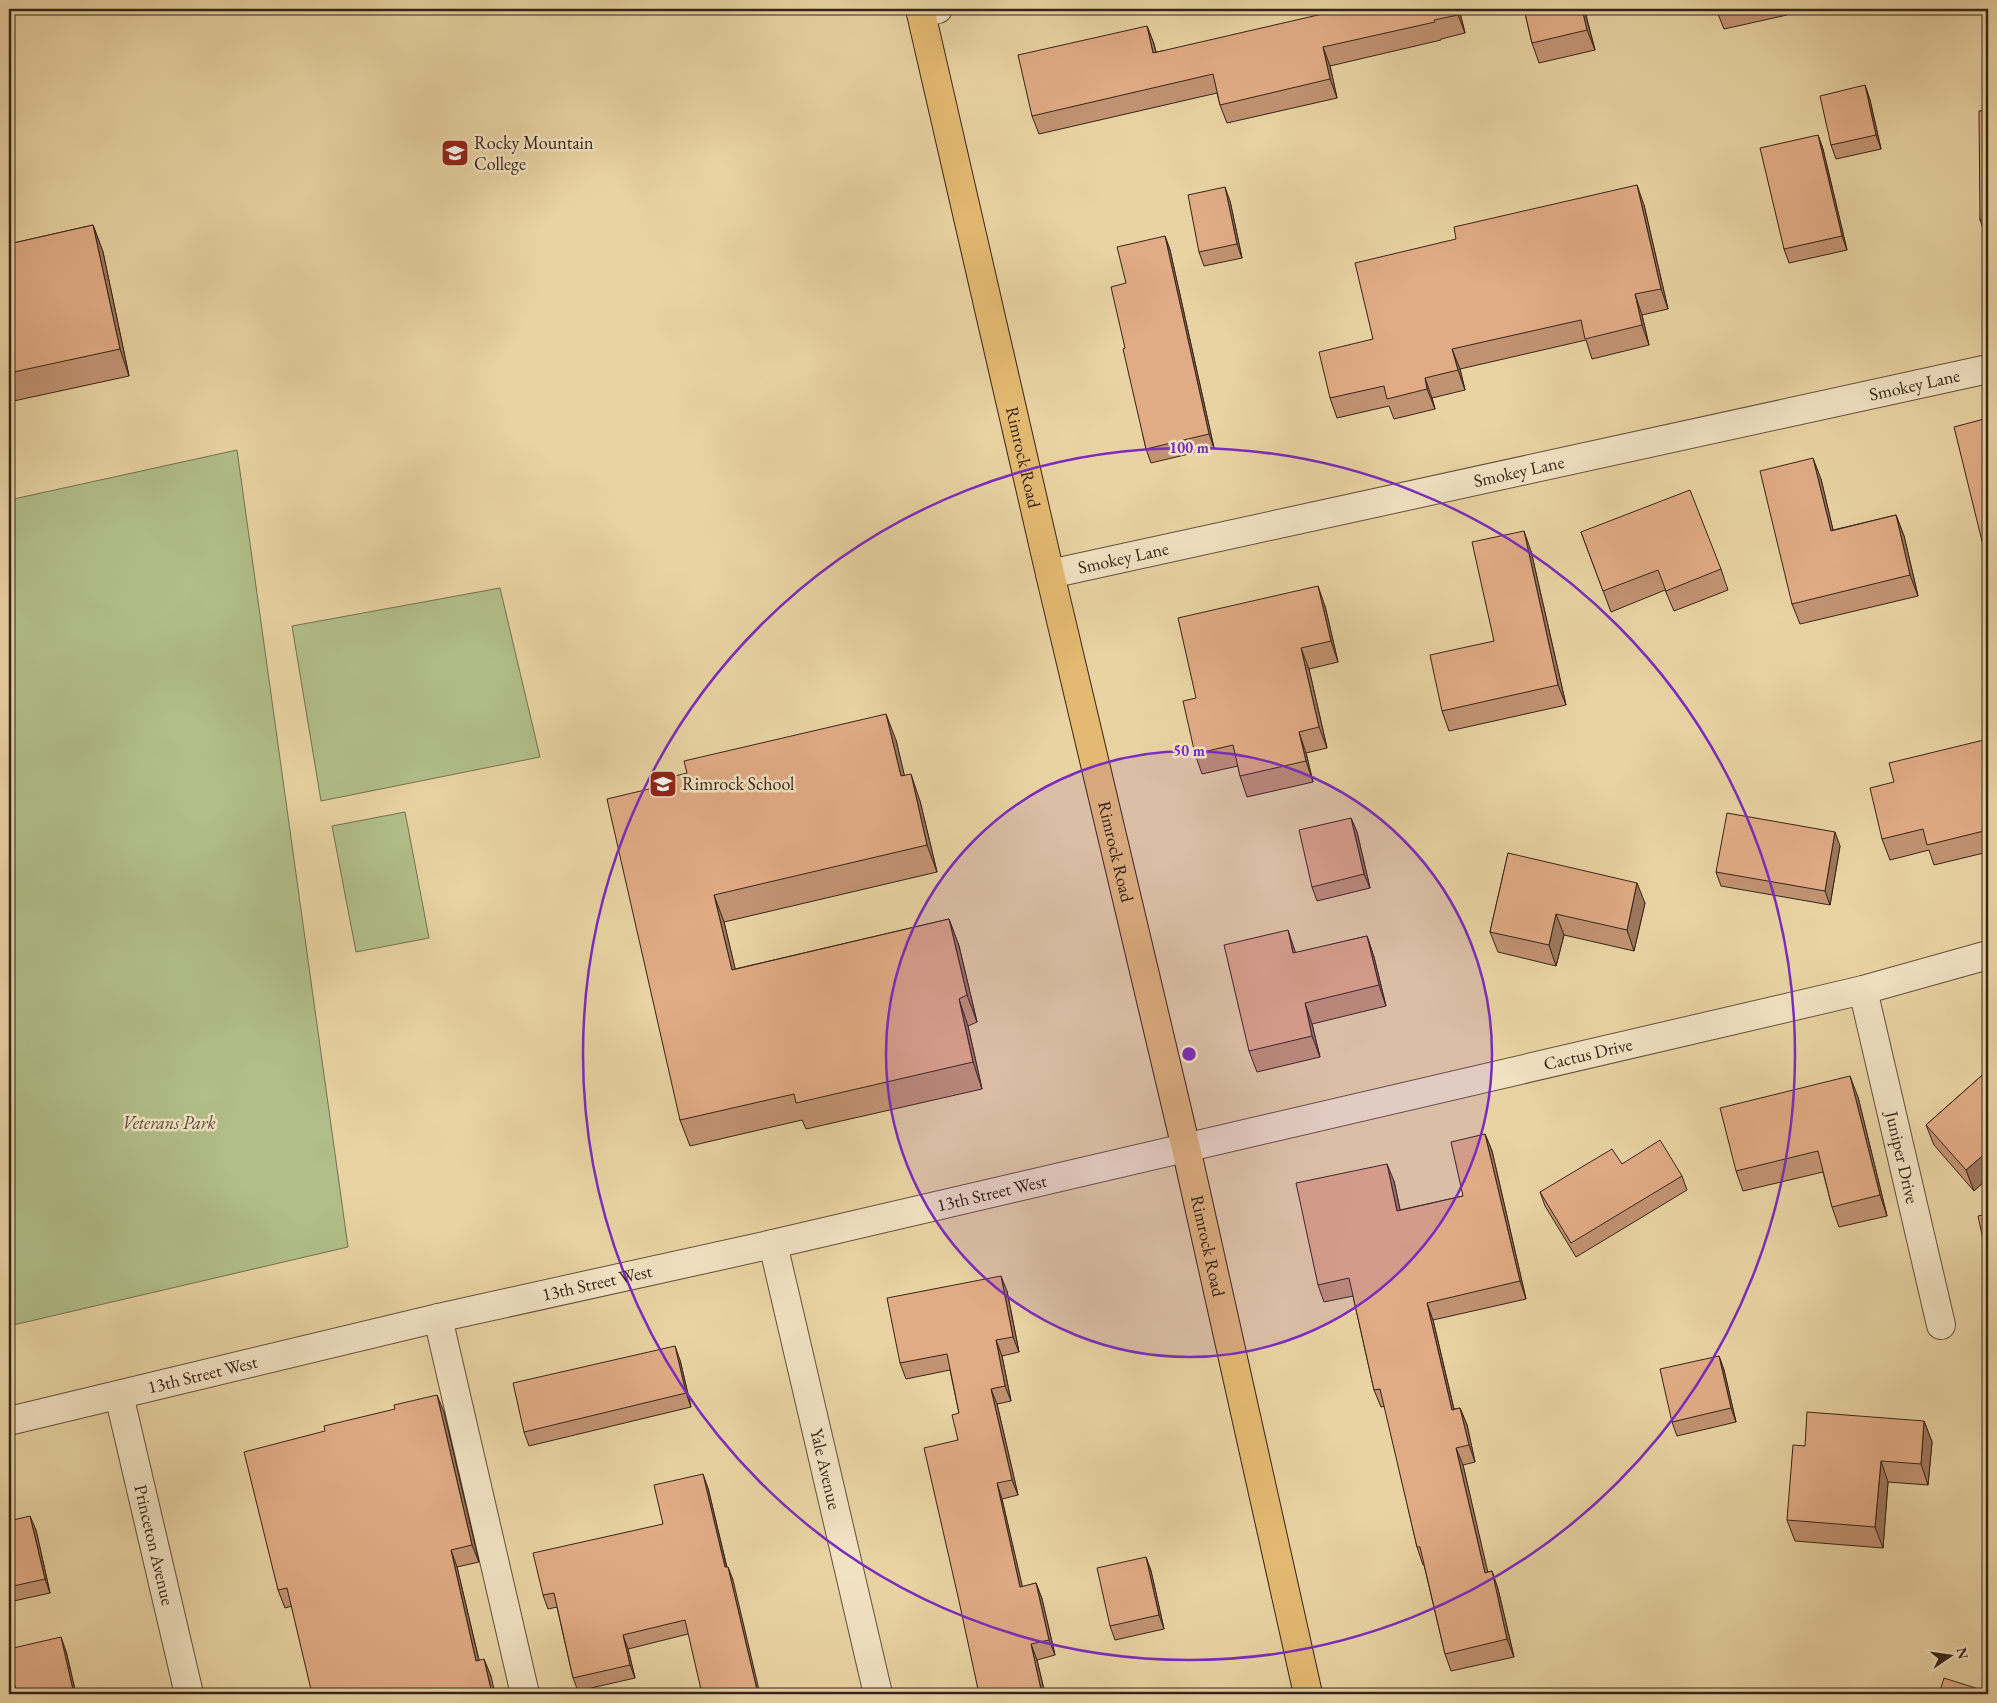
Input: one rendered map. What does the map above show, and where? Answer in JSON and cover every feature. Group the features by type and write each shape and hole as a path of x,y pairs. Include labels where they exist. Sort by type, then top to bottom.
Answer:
{"main road":[{"name":"Rimrock Road","path":"926,10 1050,574 1186,1148 1308,1694"}],"street":[{"name":"Smokey Lane","path":"1050,574 1988,369"},
{"name":"Cactus Drive","path":"1186,1148 1863,990 1988,955"},
{"name":"Juniper Drive","path":"1863,990 1941,1325"},
{"name":"13th Street West","path":"9,1421 438,1318 773,1244 1186,1148"},
{"name":"Yale Avenue","path":"773,1244 878,1694"},
{"path":"438,1318 525,1694"},
{"name":"Princeton Avenue","path":"118,1395 189,1694"}],"green space":[{"name":"Veterans Park","path":"237,450 348,1247 9,1326 9,500"},
{"path":"500,588 540,757 321,801 292,626"},
{"path":"405,812 429,938 356,952 332,826"}],"building":[{"path":"1344,9 1457,9 1458,15 1434,20 1435,22 1323,47 1330,79 1220,105 1213,74 1032,116 1018,55 1147,26 1153,53"},
{"path":"1524,9 1582,9 1587,30 1532,43"},
{"path":"1865,85 1876,135 1831,145 1820,96"},
{"path":"1988,110 1988,220 1980,220 1979,111"},
{"path":"1818,135 1842,236 1784,249 1760,148"},
{"path":"1637,185 1661,289 1635,294 1642,325 1585,339 1581,320 1452,349 1458,370 1425,378 1427,389 1387,399 1384,386 1330,398 1319,352 1373,339 1355,263 1456,239 1454,227"},
{"path":"1225,187 1237,244 1199,252 1188,195"},
{"path":"93,225 120,349 9,373 9,244"},
{"path":"1165,236 1209,434 1146,449 1111,287 1126,283 1117,247"},
{"path":"1988,418 1988,539 1982,541 1954,427"},
{"path":"1813,458 1831,531 1896,515 1910,575 1792,604 1760,471"},
{"path":"1690,490 1721,569 1666,591 1658,570 1603,591 1581,532"},
{"path":"1524,531 1558,685 1442,711 1430,655 1494,641 1472,542"},
{"path":"1318,586 1331,641 1301,648 1319,727 1299,732 1306,761 1240,776 1233,745 1195,754 1183,701 1196,698 1178,618"},
{"path":"886,714 901,776 911,774 927,845 714,895 732,970 949,919 967,995 959,999 973,1062 796,1103 794,1094 680,1120 607,799 670,784 671,777 687,773 684,761"},
{"path":"1988,739 1988,830 1927,845 1923,829 1882,839 1870,788 1894,782 1889,763"},
{"path":"1727,813 1835,832 1825,891 1716,872"},
{"path":"1351,818 1364,874 1312,887 1299,830"},
{"path":"1508,853 1637,883 1627,930 1556,914 1549,945 1490,932"},
{"path":"1288,930 1293,953 1367,936 1379,985 1305,1003 1312,1036 1249,1051 1224,945"},
{"path":"1988,1070 1988,1151 1966,1170 1926,1125"},
{"path":"1850,1076 1880,1195 1832,1207 1818,1151 1736,1171 1720,1108"},
{"path":"1485,1134 1520,1281 1427,1303 1452,1410 1460,1408 1469,1445 1456,1448 1485,1573 1492,1571 1507,1639 1445,1654 1420,1547 1417,1547 1380,1389 1374,1390 1349,1278 1318,1285 1296,1183 1387,1164 1397,1211 1463,1196 1451,1142"},
{"path":"1660,1140 1682,1176 1571,1243 1540,1192 1612,1149 1622,1164"},
{"path":"1988,1214 1988,1263 1978,1216"},
{"path":"1001,1276 1013,1337 996,1340 1005,1386 991,1389 1012,1480 997,1483 1020,1587 1036,1583 1049,1640 1031,1644 1042,1694 979,1694 924,1448 958,1440 952,1415 959,1413 947,1354 900,1363 887,1298"},
{"path":"675,1346 686,1393 524,1432 513,1383"},
{"path":"1719,1356 1731,1408 1672,1422 1660,1369"},
{"path":"437,1395 472,1545 451,1550 476,1661 484,1659 492,1694 312,1694 287,1588 278,1590 244,1452 325,1431 324,1426 395,1409 394,1405"},
{"path":"1807,1412 1924,1421 1921,1464 1881,1461 1875,1527 1787,1520 1793,1445 1805,1446"},
{"path":"703,1474 725,1567 728,1567 758,1694 702,1694 685,1620 623,1635 630,1665 573,1678 554,1593 543,1595 533,1553 663,1524 654,1485"},
{"path":"30,1516 45,1579 9,1587 9,1521"},
{"path":"1146,1557 1159,1615 1110,1626 1097,1568"},
{"path":"61,1637 74,1694 17,1694 14,1683 9,1684 9,1649"},
{"path":"1944,1678 1988,1692 1988,1694 1939,1694"}],"place":[{"name":"Rocky Mountain College","path":"455,153"},
{"name":"Rimrock School","path":"663,784"}]}
